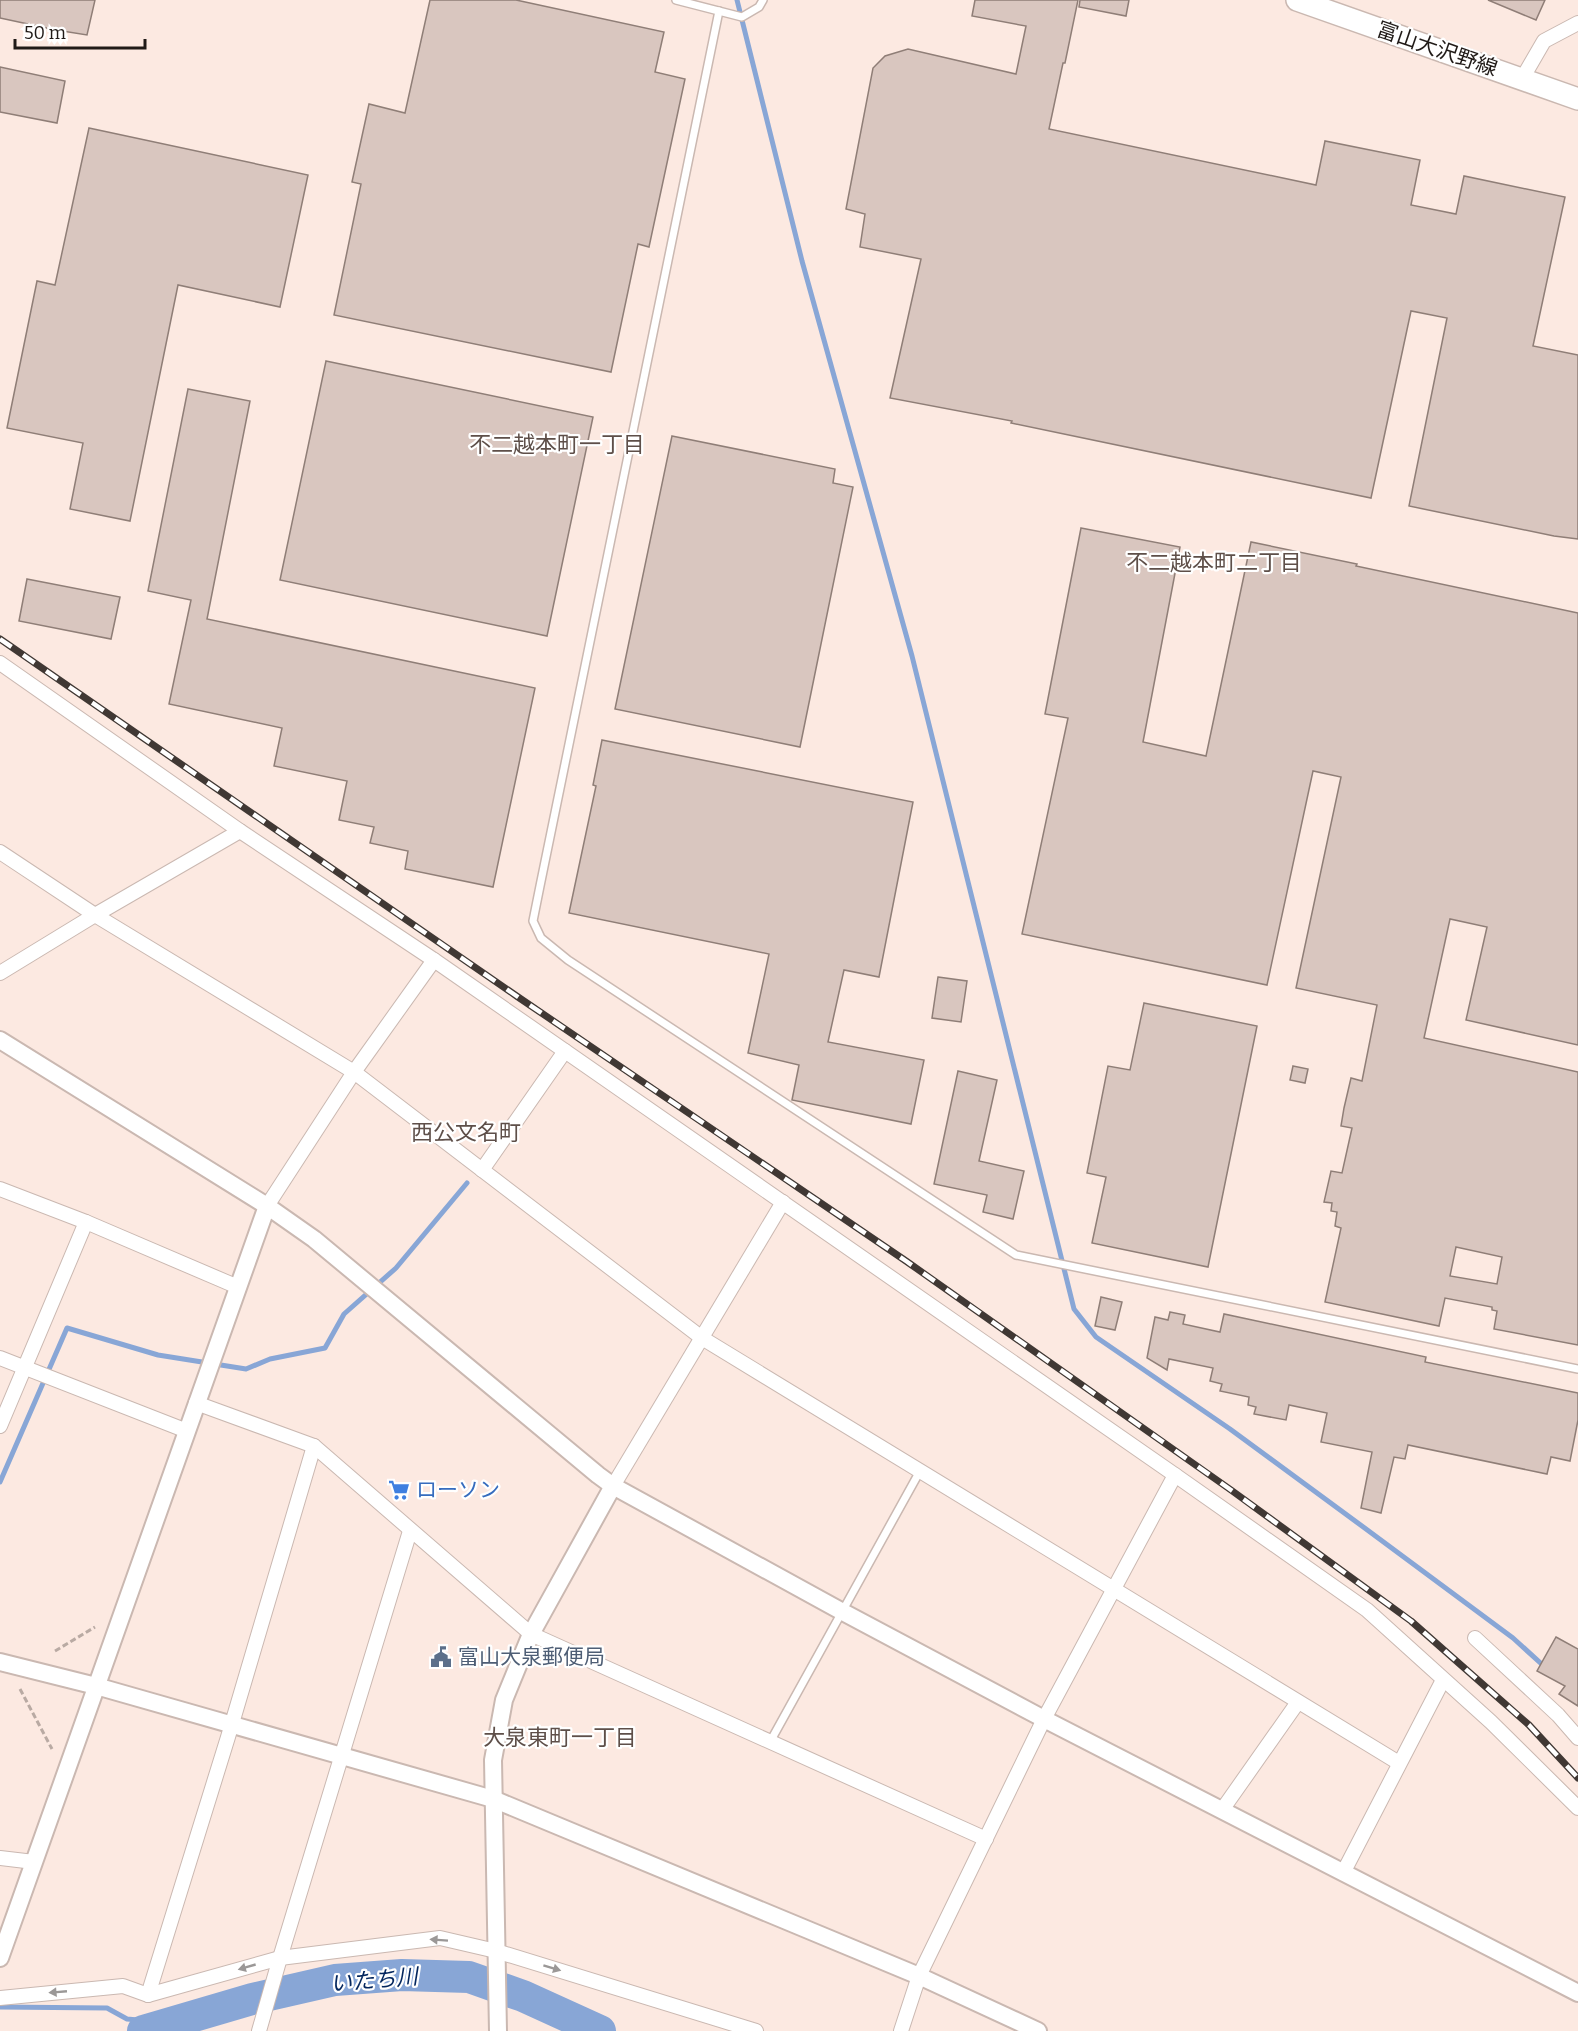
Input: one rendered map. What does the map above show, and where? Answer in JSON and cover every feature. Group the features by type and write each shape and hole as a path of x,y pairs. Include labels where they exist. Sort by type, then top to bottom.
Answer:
{"main road":[{"name":"富山大沢野線","path":"1297,0 1578,99"}],"street":[{"path":"1522,79 1544,41 1578,23"},
{"path":"0,663 240,831 434,960 1367,1610 1491,1722 1578,1808"},
{"path":"0,973 240,831"},
{"path":"0,852 95,915 354,1072 702,1338 1399,1763"},
{"path":"0,1958 267,1206 354,1072 434,960"},
{"path":"0,1040 267,1206 314,1239 614,1486 1044,1719 1578,1993"},
{"path":"482,1170 565,1051"},
{"path":"0,1189 86,1222 238,1287"},
{"path":"498,2031 493,1760 504,1700 531,1634 614,1486 783,1203"},
{"path":"0,1426 86,1222"},
{"path":"0,1358 187,1431"},
{"path":"196,1403 314,1446 531,1634 986,1839"},
{"path":"148,1995 232,1725 314,1446"},
{"path":"901,2031 919,1976 1044,1719 1175,1475"},
{"path":"259,2031 410,1531"},
{"path":"1475,1638 1558,1715 1578,1738"},
{"path":"0,1662 96,1686 493,1799 919,1976 1038,2031"},
{"path":"1343,1873 1443,1680"},
{"path":"1222,1810 1298,1702"},
{"path":"0,1858 34,1862"},
{"path":"0,1998 123,1986 148,1995 280,1958 440,1938 756,2031"}],"lane":[{"path":"676,0 742,17 759,7 763,0"},
{"path":"718,11 537,898 533,921 541,938 568,960 1016,1255 1578,1369"},
{"path":"770,1742 920,1471"}],"path":[{"path":"55,1651 95,1627"},
{"path":"20,1689 52,1749"}],"building":[{"path":"0,0 95,0 87,35 0,18"},
{"path":"430,0 516,0 664,32 655,72 685,79 649,247 638,244 611,372 334,315 361,184 352,182 369,104 405,113"},
{"path":"975,0 1078,0 1049,129 1316,185 1325,141 1420,160 1411,205 1456,214 1464,176 1565,197 1533,346 1578,355 1578,539 1409,506 1447,318 1411,311 1371,498 1011,423 1012,421 890,398 921,259 860,247 865,214 846,209 873,68 885,56 908,49 1016,74 1026,26 972,16"},
{"path":"1080,0 1129,0 1126,16 1079,7"},
{"path":"1488,0 1545,0 1536,20"},
{"path":"0,67 65,81 57,123 0,112"},
{"path":"89,128 308,175 280,307 178,285 130,521 70,509 83,443 7,428 37,281 55,285"},
{"path":"326,361 593,417 547,636 280,580"},
{"path":"188,389 250,401 207,619 535,688 493,887 405,869 408,851 370,843 374,827 339,820 347,781 274,766 282,728 169,704 191,600 148,591"},
{"path":"672,436 835,469 833,483 853,487 800,747 615,709"},
{"path":"1081,528 1180,547 1143,742 1206,756 1251,542 1578,613 1578,1045 1466,1020 1487,927 1450,919 1424,1038 1578,1072 1578,1345 1494,1329 1497,1311 1492,1310 1492,1307 1445,1298 1439,1326 1325,1302 1341,1228 1335,1226 1337,1212 1331,1211 1332,1203 1324,1202 1331,1171 1342,1173 1352,1128 1341,1126 1344,1108 1351,1078 1362,1081 1377,1005 1296,988 1341,777 1313,771 1267,985 1022,934 1068,718 1045,714","holes":["1456,1247 1502,1257 1497,1284 1450,1276"]},
{"path":"27,579 120,597 111,639 19,621"},
{"path":"602,740 913,802 879,977 844,970 828,1042 924,1060 911,1124 792,1100 799,1065 748,1053 769,954 569,913 596,786 593,785"},
{"path":"938,977 967,981 961,1022 932,1018"},
{"path":"1144,1003 1257,1026 1208,1267 1092,1243 1106,1177 1087,1173 1108,1066 1130,1070"},
{"path":"1293,1066 1308,1069 1305,1083 1290,1080"},
{"path":"958,1071 997,1080 979,1161 1024,1171 1013,1219 983,1212 987,1195 934,1184"},
{"path":"1101,1297 1122,1302 1115,1330 1095,1326"},
{"path":"1170,1312 1185,1315 1183,1324 1220,1332 1224,1314 1426,1357 1425,1362 1578,1393 1578,1420 1570,1461 1551,1457 1547,1474 1408,1445 1405,1459 1394,1457 1381,1513 1361,1508 1372,1452 1321,1442 1327,1413 1289,1405 1286,1420 1254,1414 1256,1407 1248,1405 1249,1397 1220,1391 1222,1384 1210,1381 1213,1368 1169,1359 1167,1370 1147,1358 1155,1317 1168,1320"},
{"path":"1556,1637 1578,1649 1578,1706 1559,1694 1565,1686 1537,1671"}],"waterway":[{"path":"737,0 802,261 912,656 1074,1309 1096,1337 1230,1429 1366,1529 1513,1638 1546,1668"},
{"path":"0,1482 67,1328 158,1355 246,1369 270,1359 325,1348 344,1314 396,1268 467,1183"},
{"name":"いたち川","path":"143,2031 252,1999 335,1980 402,1975 469,1977 523,1996 600,2031"},
{"path":"0,2007 107,2008 127,2019 171,2023"}],"railway":[{"path":"0,639 518,997 906,1261 1231,1490 1411,1621 1529,1725 1578,1778"}],"place":[{"name":"ローソン","path":"399,1490"},
{"name":"富山大泉郵便局","path":"441,1657"}],"district":[{"name":"不二越本町一丁目","path":"557,444"},
{"name":"不二越本町二丁目","path":"1214,562"},
{"name":"西公文名町","path":"466,1132"},
{"name":"大泉東町一丁目","path":"560,1737"}]}
